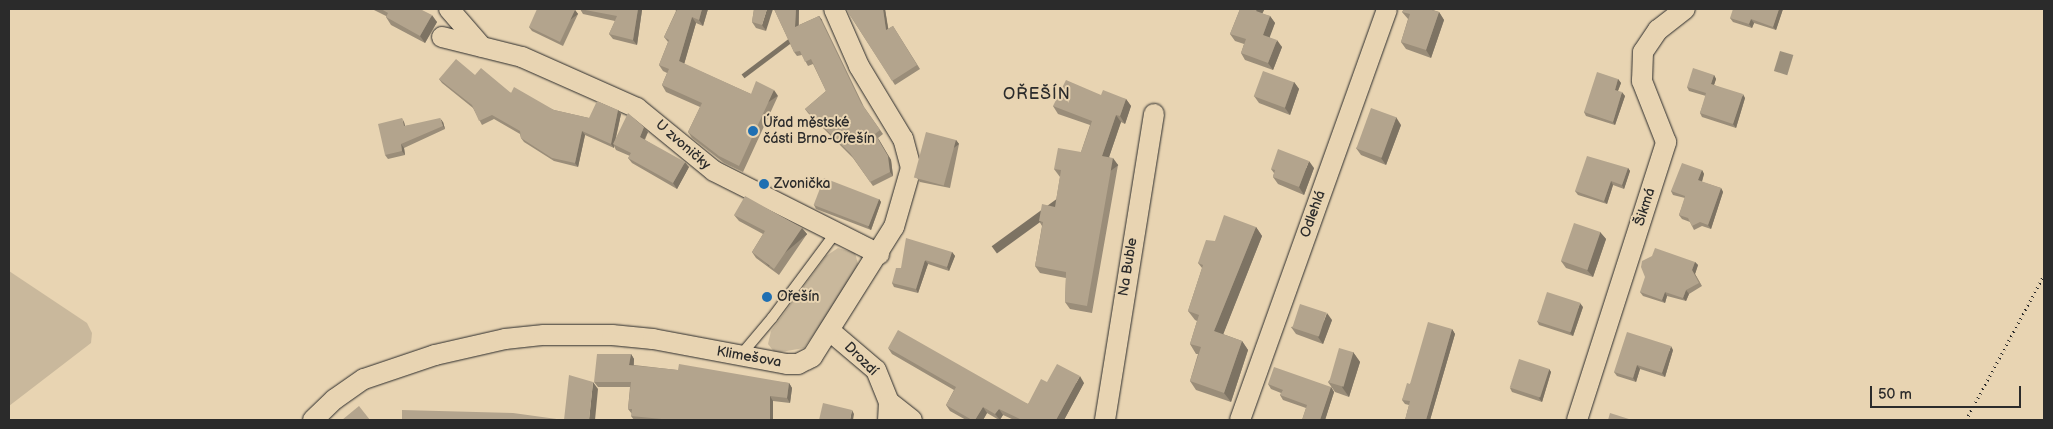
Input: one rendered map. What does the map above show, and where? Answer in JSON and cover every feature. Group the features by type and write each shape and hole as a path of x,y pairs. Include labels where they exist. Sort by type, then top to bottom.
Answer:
{"street":[{"path":"449,9 482,47"},
{"name":"Klimešova","path":"313,420 335,399 364,379 435,355 505,339 544,335 612,335 653,339 739,357 798,364 812,357 879,254 894,227 910,178 908,152 859,66 834,9"},
{"name":"Odlehlá","path":"1240,420 1387,9"},
{"name":"Šikmá","path":"1577,420 1666,142 1642,81 1643,52 1658,30 1686,9"},
{"name":"U zvoničky","path":"442,37 522,57 636,108 714,171 879,254"},
{"name":"Na Buble","path":"1104,420 1154,114"},
{"name":"Drozdí","path":"830,331 876,370 889,411"},
{"path":"889,411 912,420"}],"lane":[{"path":"739,357 772,318 836,232"}],"path":[{"path":"1966,420 2044,275"}],"shaded area":[{"path":"1780,51 1793,55 1787,75 1774,71"},
{"path":"838,248 855,253 858,264 834,306 804,348 775,353 768,344 771,331 826,256"},
{"path":"9,271 87,323 92,333 91,343 9,406"}],"building":[{"path":"381,9 420,9 432,15 420,36 386,17 388,13"},
{"path":"537,9 575,10 560,42 529,27"},
{"path":"580,9 638,9 633,40 609,34 617,16"},
{"path":"675,9 702,9 699,20 692,17 679,61 751,94 756,81 774,90 739,166 719,156 688,132 702,103 662,85 669,69 659,65 669,40 664,37 677,10"},
{"path":"754,9 767,9 762,25 752,22"},
{"path":"774,9 796,9 795,27 819,16 861,103 880,130 875,134 888,156 890,172 870,182 850,153 805,109 826,91 811,59 805,62 800,51 794,52"},
{"path":"846,9 883,9 886,30 893,26 917,65 892,81"},
{"path":"1240,9 1257,9 1256,11 1270,16 1263,35 1277,40 1268,63 1241,53 1246,39 1230,34"},
{"path":"1404,9 1428,9 1439,12 1426,50 1401,42 1410,14 1402,12"},
{"path":"1733,9 1779,9 1773,27 1751,19 1749,24 1730,18"},
{"path":"456,59 475,75 481,68 511,93 514,87 554,110 589,118 597,101 618,110 611,144 582,131 575,163 552,158 521,138 520,131 492,115 479,121 472,105 439,79"},
{"path":"1693,68 1714,75 1711,84 1743,94 1733,124 1700,113 1706,93 1687,87"},
{"path":"1263,71 1294,82 1285,108 1254,96"},
{"path":"1597,72 1618,79 1615,90 1622,92 1613,122 1584,112"},
{"path":"1066,80 1101,95 1103,90 1126,99 1120,116 1116,115 1102,156 1113,158 1087,306 1065,302 1066,272 1035,266 1043,222 1039,221 1042,204 1055,207 1061,170 1054,169 1058,148 1081,152 1092,121 1053,106"},
{"path":"1371,108 1396,117 1382,158 1356,148"},
{"path":"628,113 644,127 640,137 685,162 673,183 628,158 631,153 613,144"},
{"path":"402,118 404,126 440,118 443,126 401,144 402,151 385,155 378,124"},
{"path":"926,132 956,140 944,185 914,177"},
{"path":"1278,149 1309,161 1299,187 1273,177 1275,170 1271,169"},
{"path":"1587,156 1628,168 1622,185 1611,181 1604,201 1575,191"},
{"path":"1682,163 1702,170 1698,180 1721,188 1708,225 1700,222 1692,226 1688,218 1679,215 1685,196 1671,191"},
{"path":"824,178 879,199 869,226 814,205"},
{"path":"745,196 802,228 774,269 752,252 765,231 734,215"},
{"path":"1224,215 1256,227 1214,331 1242,341 1224,393 1190,381 1201,347 1190,344 1199,315 1188,311 1203,265 1198,263 1206,240 1215,241"},
{"path":"1574,223 1600,232 1587,270 1561,261"},
{"path":"906,238 952,252 947,267 925,260 916,289 892,283 896,268 901,268"},
{"path":"1655,248 1695,262 1692,270 1699,283 1686,290 1683,298 1665,292 1662,300 1640,292 1645,277 1641,267 1642,261 1652,256"},
{"path":"1547,292 1580,303 1571,332 1537,321"},
{"path":"1300,304 1327,313 1319,336 1292,328"},
{"path":"1428,322 1452,329 1426,420 1405,420 1410,401 1402,400 1407,383 1410,384"},
{"path":"898,330 1028,404 1041,379 1047,382 1057,364 1080,376 1056,420 1022,420 999,409 995,414 983,407 975,420 972,420 946,405 956,387 888,348"},
{"path":"1627,332 1671,346 1662,373 1637,365 1633,378 1614,372"},
{"path":"1339,348 1353,352 1343,387 1329,383"},
{"path":"597,354 631,354 629,365 678,370 679,364 789,383 787,398 770,396 770,420 672,420 631,416 632,409 628,409 631,382 594,382"},
{"path":"1519,359 1549,369 1540,397 1510,388"},
{"path":"1274,367 1331,387 1320,420 1302,420 1307,405 1280,395 1283,390 1268,384"},
{"path":"569,375 593,382 589,420 564,420"},
{"path":"823,403 852,410 850,420 819,420"},
{"path":"359,406 370,420 342,420"},
{"path":"402,410 513,413 564,420 402,420"},
{"path":"1610,413 1632,420 1608,420"}],"place":[{"name":"Úřad městské části Brno-Ořešín","path":"753,131"},
{"name":"Zvonička","path":"764,184"},
{"name":"Ořešín","path":"767,297"}],"district":[{"name":"OŘEŠÍN","path":"1037,95"}]}
